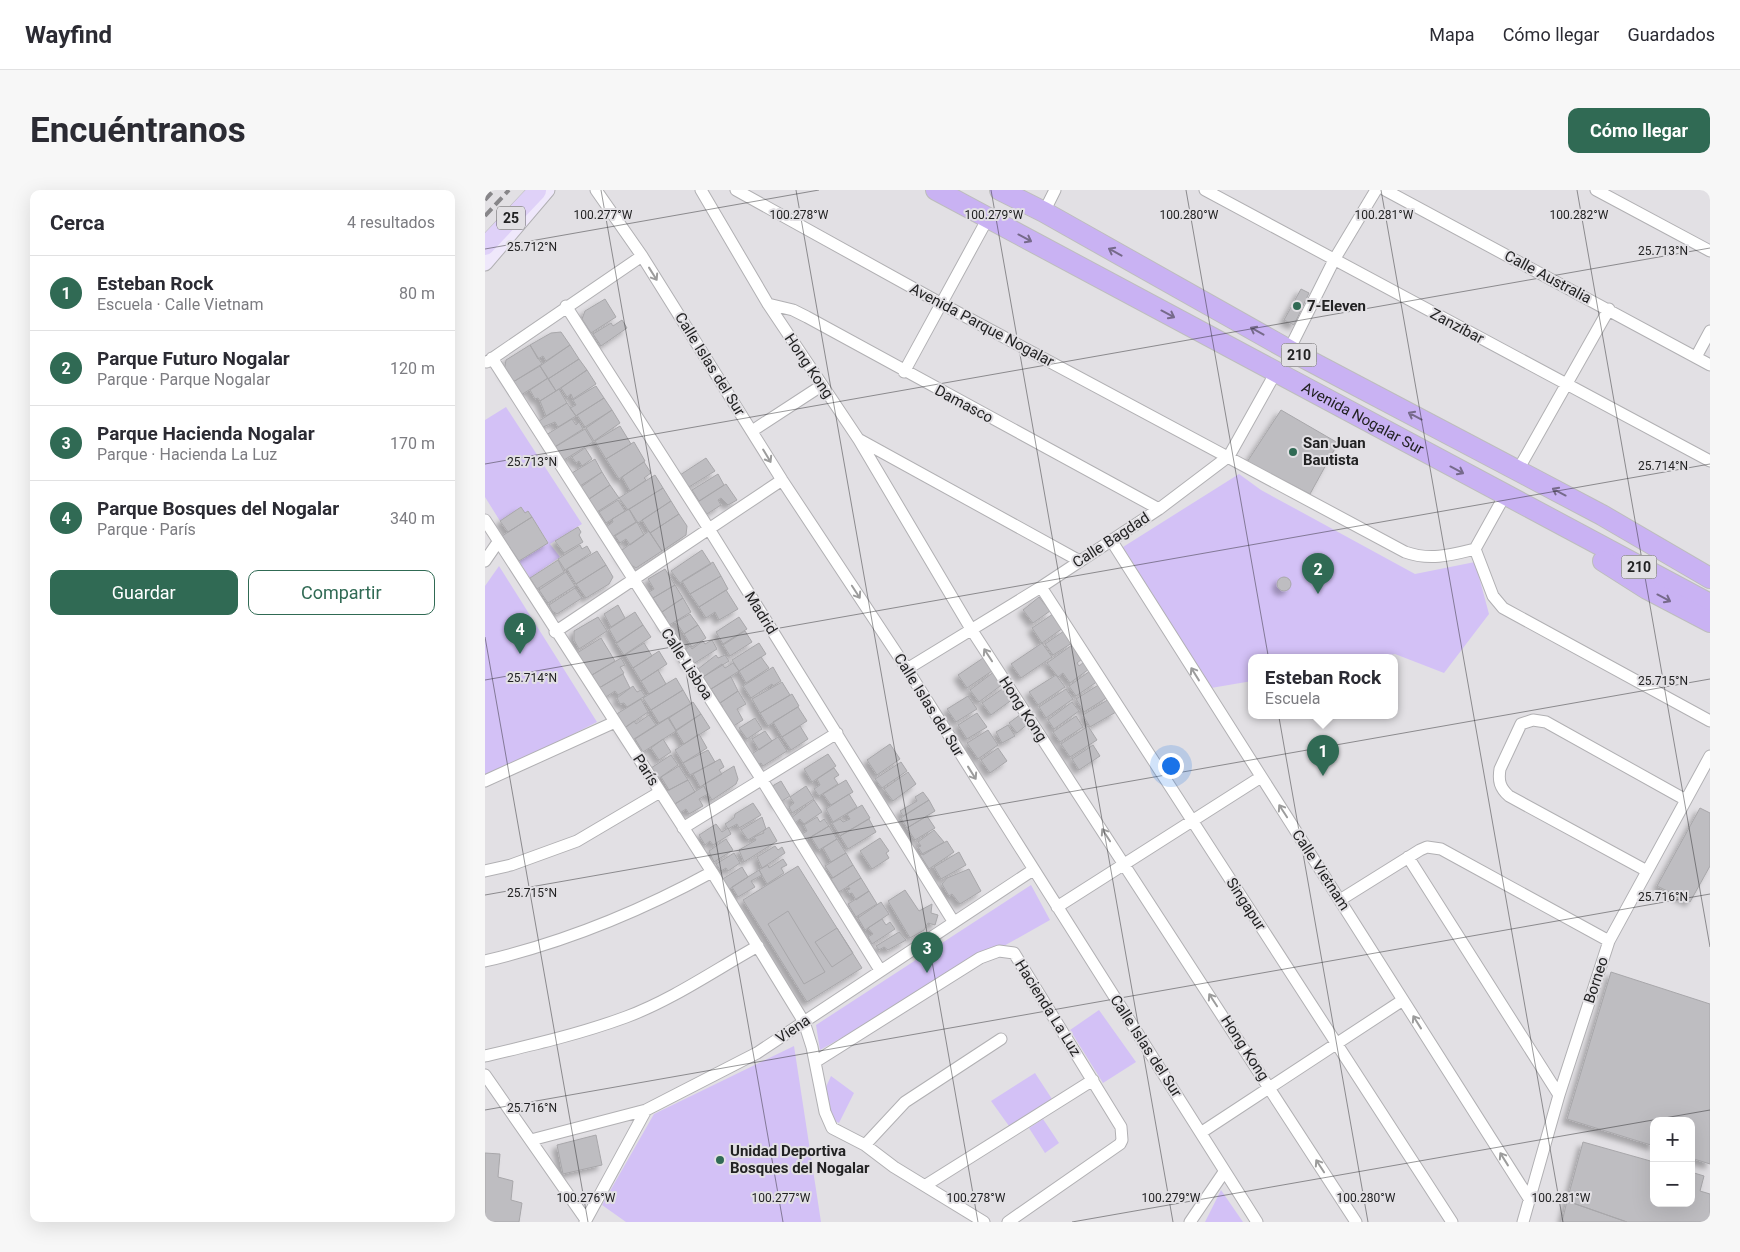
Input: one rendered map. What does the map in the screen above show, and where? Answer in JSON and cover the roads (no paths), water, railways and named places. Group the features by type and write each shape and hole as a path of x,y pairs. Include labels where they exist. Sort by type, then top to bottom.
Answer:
{"highway":[{"name":"Avenida Nogalar Sur","path":"936,190 1710,604"},
{"name":"Avenida Nogalar Sur","path":"1000,190 1044,212 1289,350 1602,515 1710,578"},
{"path":"1602,515 1655,533 1710,562"},
{"path":"1568,529 1610,566 1710,622"}],"main road":[{"name":"25","path":"485,246 542,190"}],"street":[{"path":"485,263 542,190"},
{"name":"Calle Islas del Sur","path":"596,190 642,256 752,430 781,480 907,669 1057,908 1202,1132 1224,1172 1257,1222"},
{"name":"Hong Kong","path":"701,190 768,304 821,386 859,440 971,629 1356,1222"},
{"name":"Avenida Parque Nogalar","path":"736,190 942,304 1418,557 1446,556 1475,549"},
{"path":"1044,212 1055,190"},
{"name":"Zanzíbar","path":"1205,190 1710,461"},
{"path":"1289,350 1334,260 1376,190"},
{"name":"Calle Australia","path":"1385,190 1710,364"},
{"path":"1596,190 1710,251"},
{"path":"904,372 988,218"},
{"path":"488,360 642,256"},
{"name":"Damasco","path":"768,304 793,310 807,317 904,372 1159,509"},
{"name":"Madrid","path":"566,306 709,529 953,922"},
{"path":"1518,470 1609,309"},
{"path":"1696,357 1710,330"},
{"name":"Calle Lisboa","path":"488,360 762,780 880,970"},
{"name":"Calle Bagdad","path":"907,669 1041,587 1078,560 1159,509 1229,456 1276,372"},
{"path":"752,430 821,386"},
{"path":"859,440 1078,560"},
{"path":"555,632 781,480"},
{"path":"1505,495 1475,549 1493,596 1503,608 1710,721"},
{"name":"París","path":"485,520 555,632 712,872 804,1022"},
{"name":"Calle Vietnam","path":"1111,540 1530,1200"},
{"path":"485,561 498,542"},
{"name":"Singapur","path":"1041,587 1452,1222"},
{"path":"1647,871 1509,796 1502,790 1499,776 1500,768 1521,724 1533,720 1546,722 1686,800"},
{"path":"485,781 615,722"},
{"path":"683,828 837,733"},
{"name":"Borneo","path":"1523,1222 1559,1095 1609,941 1710,756"},
{"path":"1057,908 1261,777"},
{"path":"485,871 519,862 577,841 660,792"},
{"path":"1341,900 1427,847 1441,849 1609,941"},
{"path":"1408,857 1559,1095"},
{"name":"Viena","path":"531,1140 646,1110 757,1053 1033,870"},
{"path":"485,961 564,940 604,925 641,909 712,872"},
{"path":"485,1056 537,1044 627,1017 758,946"},
{"name":"Hacienda La Luz","path":"815,1062 980,958 999,951 1014,953 1121,1128 1122,1140 1120,1144 1008,1222"},
{"path":"1202,1132 1403,1000"},
{"path":"804,1022 815,1062 827,1121 839,1132 865,1145 894,1167 984,1222"},
{"path":"865,1145 905,1102 1001,1039"},
{"path":"485,1075 585,1221 646,1110"},
{"path":"926,1185 1093,1080"},
{"path":"1190,1222 1224,1172"}],"railway":[{"path":"485,200 494,190"},
{"path":"485,216 509,190"}],"place":[{"name":"7-Eleven","path":"1297,306"},
{"name":"San Juan Bautista","path":"1293,452"},
{"name":"Parque Futuro Nogalar","path":"1318,594"},
{"name":"Parque Bosques del Nogalar","path":"520,654"},
{"name":"Esteban Rock","path":"1323,776"},
{"name":"Parque Hacienda Nogalar","path":"927,973"},
{"name":"Unidad Deportiva Bosques del Nogalar","path":"720,1160"}]}
